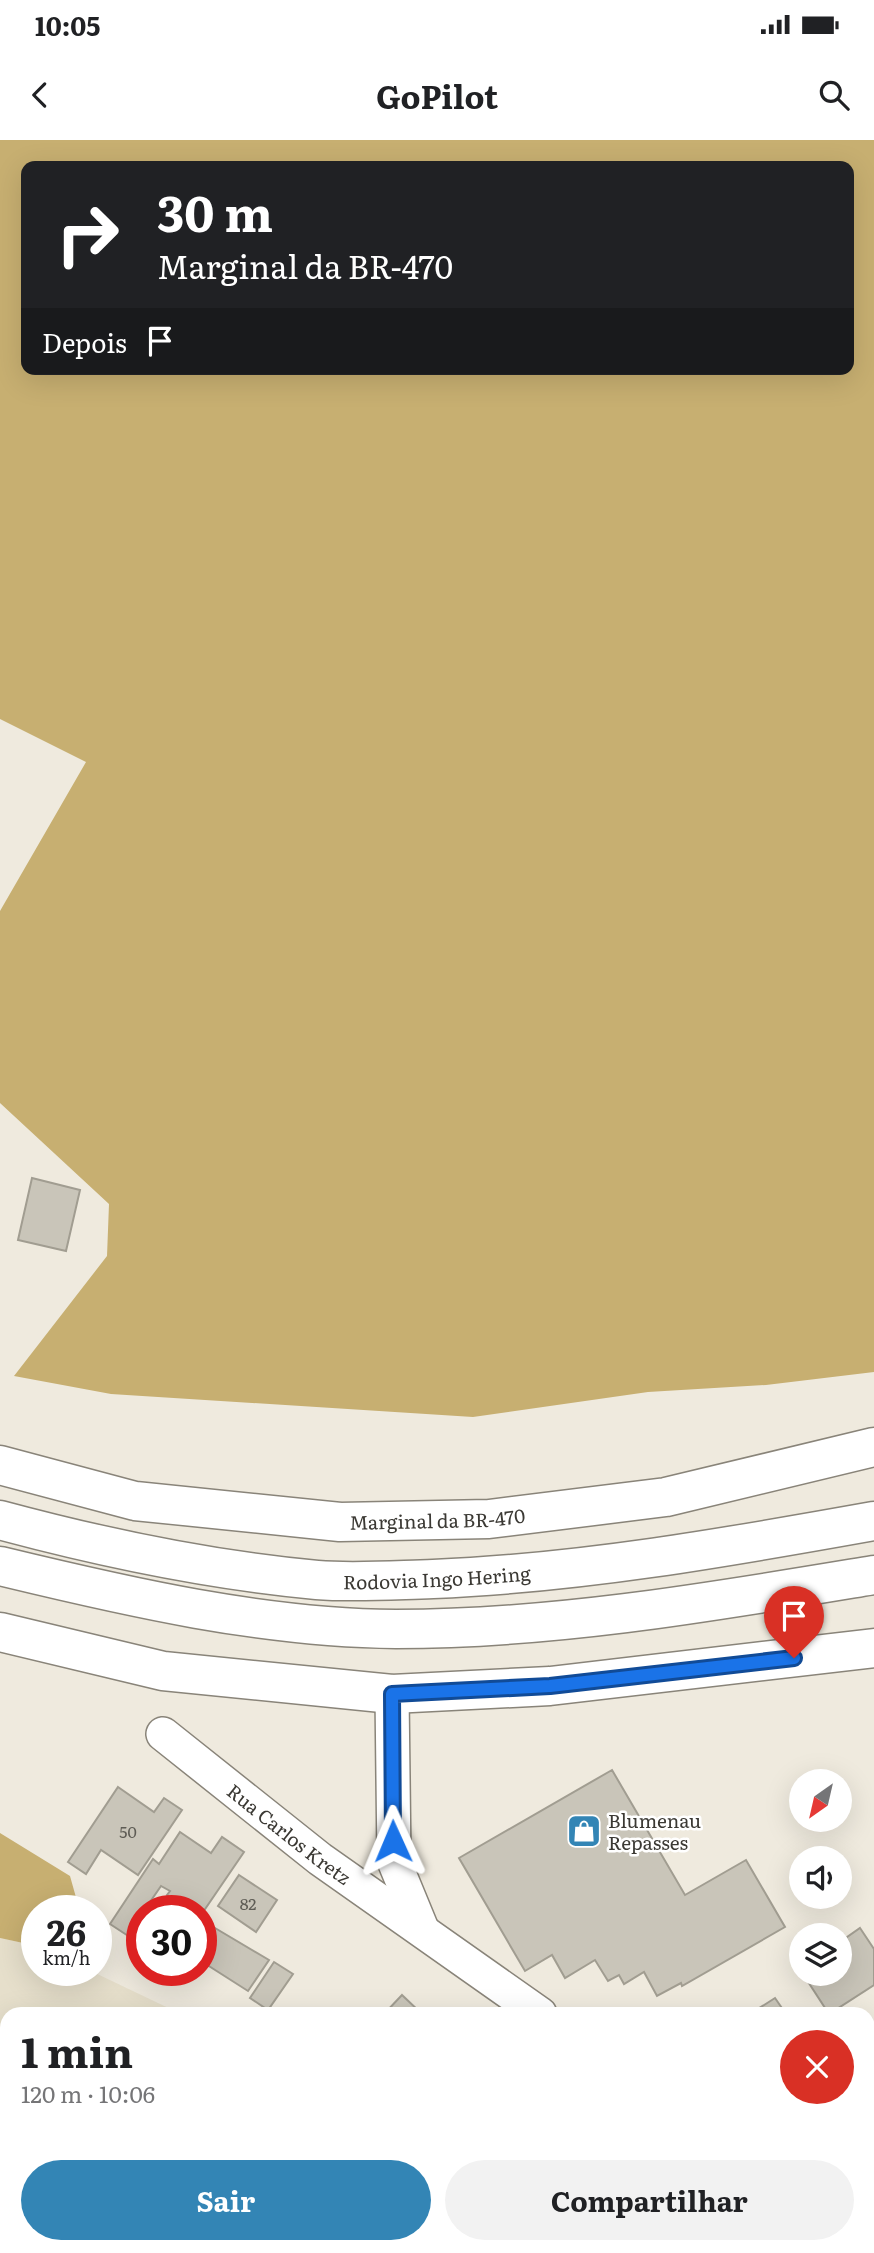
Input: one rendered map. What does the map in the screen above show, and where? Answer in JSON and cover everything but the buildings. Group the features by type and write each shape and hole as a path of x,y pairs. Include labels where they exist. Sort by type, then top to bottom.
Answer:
{"main road":[{"name":"Marginal da BR-470","path":"0,1465 135,1501 340,1522 489,1519 666,1497 874,1447"},
{"path":"751,1543 874,1498"},
{"name":"Rodovia Ingo Hering","path":"0,1520 186,1564 319,1580 466,1578 550,1571 751,1543 874,1521"},
{"path":"0,1566 169,1603 292,1622 396,1629 551,1622 874,1575"},
{"path":"0,1632 163,1671 392,1694 550,1686 874,1648"}],"street":[{"path":"392,1694 394,1861 422,1928"},
{"name":"Rua Carlos Kretz","path":"163,1734 320,1859 422,1928 530,2007"}],"shaded area":[{"path":"0,140 874,140 874,1372 766,1385 648,1392 473,1417 111,1394 14,1376 107,1256 109,1204 0,1103 0,911 86,762 0,719"},
{"path":"0,1833 70,1876 75,1895 21,1895 21,1943 0,1938"},
{"path":"0,1938 21,1943 21,1986 112,1986 112,1981 166,2007 0,2007"}],"place":[{"name":"Blumenau Repasses","path":"584,1831"}],"route":[{"path":"393,1841 392,1694 550,1686 794,1658"}]}
